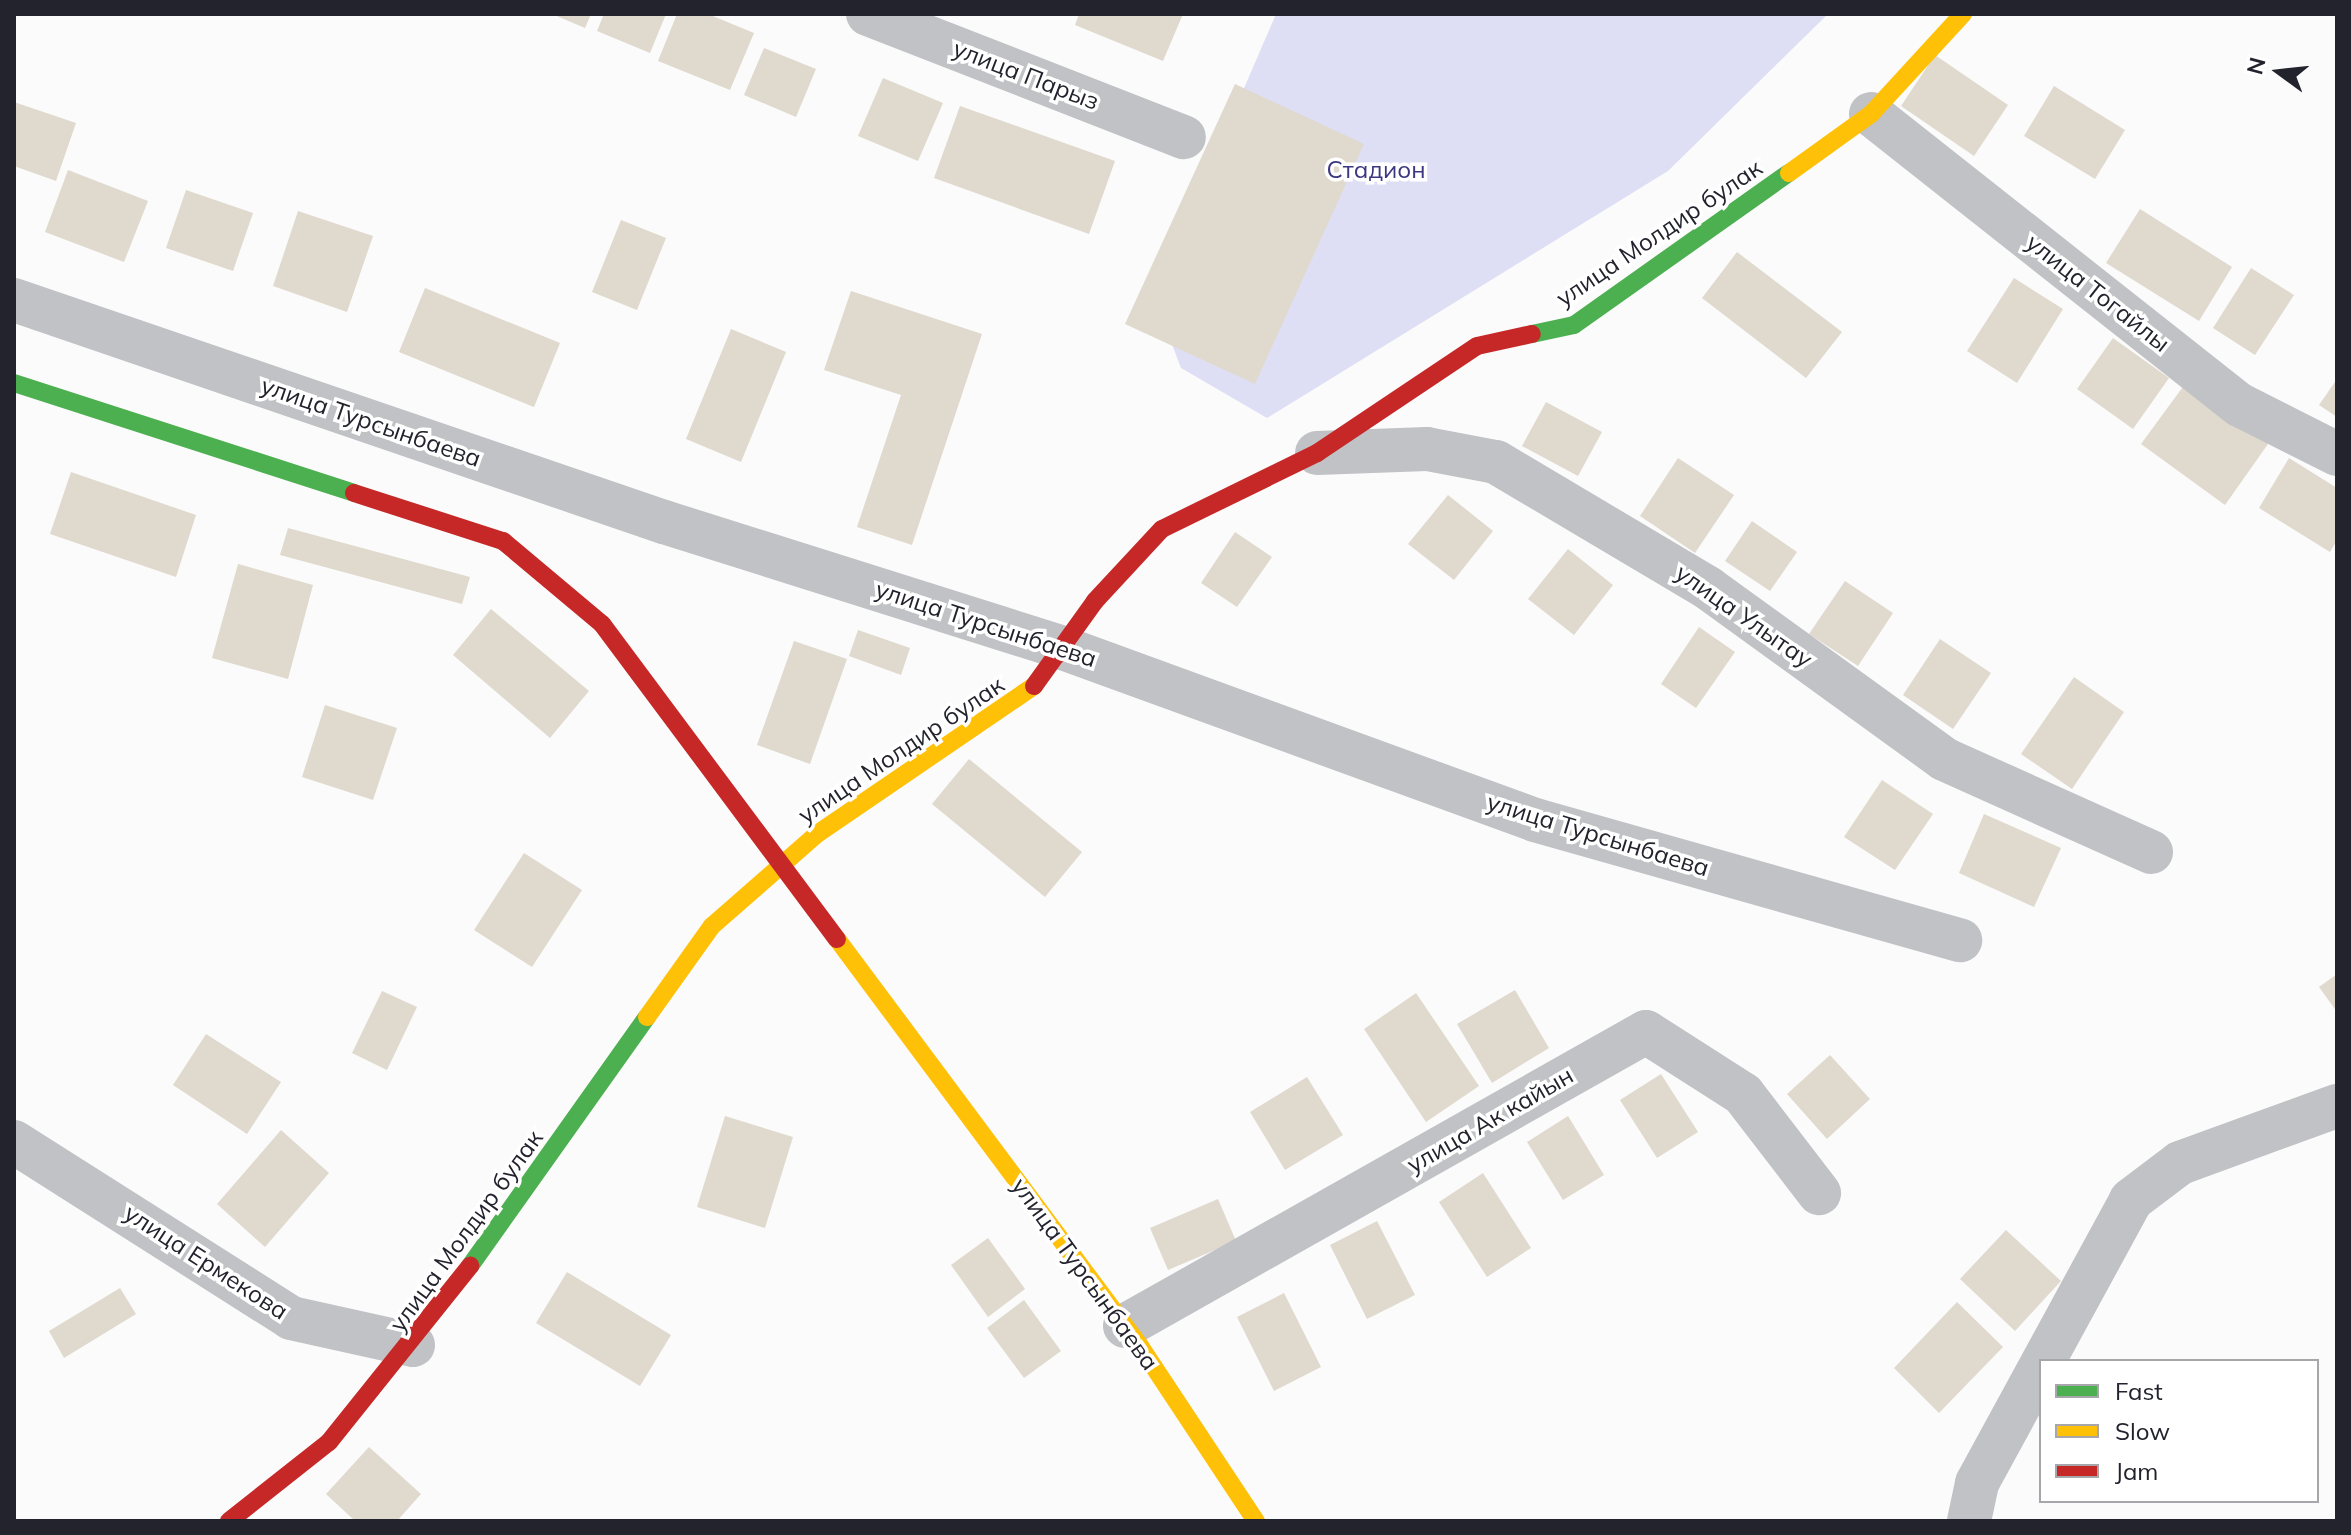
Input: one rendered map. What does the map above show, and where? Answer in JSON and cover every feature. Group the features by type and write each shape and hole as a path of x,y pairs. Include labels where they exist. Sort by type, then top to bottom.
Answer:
{"street":[{"name":"улица Парыз","path":"868,14 1184,137"},
{"name":"улица Молдир булак","path":"229,1521 329,1442 413,1345 712,926 781,864 976,732 1041,681 1063,648 1162,529 1317,453 1477,346 1574,325 1871,114 1963,14"},
{"name":"улица Тогайлы","path":"1871,114 2240,405 2337,454"},
{"name":"улица Турсынбаева","path":"14,300 664,522 1063,648 1535,820 1960,940"},
{"name":"улица Турсынбаева","path":"14,383 503,541 602,624 1125,1326 1256,1521"},
{"name":"улица Улытау","path":"1317,453 1427,449 1496,462 1708,588 1944,759 2151,852"},
{"name":"улица Ак кайын","path":"1125,1326 1646,1032 1743,1094 1819,1193"},
{"path":"2044,1359 2131,1200 2180,1163 2337,1106"},
{"name":"улица Ермекова","path":"14,1142 291,1318 413,1345"},
{"path":"1969,1521 1977,1483 2039,1369"}],"green space":[{"name":"Стадион","path":"1276,14 1828,14 1668,171 1267,418 1181,368 1154,297"}],"building":[{"path":"552,14 591,14 585,28"},
{"path":"604,14 666,14 650,53 597,31"},
{"path":"677,14 708,14 754,33 730,90 658,61"},
{"path":"1079,14 1183,14 1163,61 1075,25"},
{"path":"764,48 816,69 796,117 744,95"},
{"path":"1935,55 2008,105 1974,156 1901,106"},
{"path":"883,78 943,103 918,161 858,136"},
{"path":"1235,84 1364,144 1255,384 1125,324"},
{"path":"2054,86 2125,130 2095,179 2024,136"},
{"path":"14,102 76,123 56,181 14,166"},
{"path":"960,106 1115,161 1089,234 934,178"},
{"path":"68,170 148,201 124,262 45,232"},
{"path":"186,190 253,213 233,271 166,248"},
{"path":"2140,209 2232,267 2199,321 2106,263"},
{"path":"298,211 373,236 347,312 273,286"},
{"path":"621,220 666,238 637,310 592,292"},
{"path":"1737,252 1842,332 1806,378 1702,298"},
{"path":"2251,268 2294,295 2255,355 2213,328"},
{"path":"2014,278 2063,309 2017,383 1967,351"},
{"path":"425,288 560,343 534,407 399,352"},
{"path":"851,291 982,334 912,545 857,527 901,395 824,370"},
{"path":"731,329 786,352 741,462 686,439"},
{"path":"2113,338 2169,378 2133,429 2077,389"},
{"path":"2337,379 2337,417 2319,405"},
{"path":"2185,384 2268,444 2225,505 2141,444"},
{"path":"1546,402 1602,432 1578,476 1522,446"},
{"path":"1678,458 1734,495 1695,553 1640,516"},
{"path":"2289,458 2337,488 2337,540 2330,552 2259,508"},
{"path":"71,472 196,515 176,577 50,534"},
{"path":"1448,495 1493,531 1454,580 1408,544"},
{"path":"1752,521 1797,552 1770,591 1725,561"},
{"path":"288,528 470,577 462,604 280,555"},
{"path":"1235,532 1272,557 1237,607 1201,583"},
{"path":"1568,549 1613,585 1574,635 1528,599"},
{"path":"238,564 313,585 288,679 212,658"},
{"path":"1845,581 1893,613 1858,666 1809,634"},
{"path":"491,609 589,691 550,738 453,655"},
{"path":"1699,627 1735,652 1696,708 1661,684"},
{"path":"858,630 910,648 901,675 849,656"},
{"path":"1940,639 1991,673 1953,729 1903,695"},
{"path":"794,641 847,659 810,764 757,745"},
{"path":"2074,677 2124,712 2072,789 2021,754"},
{"path":"325,705 397,728 373,800 302,777"},
{"path":"969,759 1082,852 1045,897 932,804"},
{"path":"1882,780 1933,814 1895,870 1844,837"},
{"path":"1984,814 2061,848 2034,907 1959,873"},
{"path":"524,853 582,890 532,967 474,930"},
{"path":"2337,974 2337,1012 2319,987"},
{"path":"1515,990 1549,1048 1492,1083 1457,1024"},
{"path":"382,991 417,1007 387,1070 352,1053"},
{"path":"1416,993 1479,1086 1426,1122 1364,1029"},
{"path":"206,1034 281,1082 247,1134 173,1085"},
{"path":"1830,1055 1870,1099 1827,1139 1787,1094"},
{"path":"1661,1074 1698,1132 1657,1158 1620,1100"},
{"path":"1307,1077 1343,1135 1285,1170 1250,1112"},
{"path":"725,1116 793,1137 765,1228 697,1207"},
{"path":"1568,1116 1604,1175 1563,1200 1527,1142"},
{"path":"281,1130 329,1173 265,1247 217,1204"},
{"path":"1483,1173 1531,1248 1487,1277 1439,1202"},
{"path":"1218,1199 1236,1241 1168,1270 1150,1228"},
{"path":"1377,1221 1415,1295 1367,1319 1330,1245"},
{"path":"2006,1230 2061,1281 2015,1331 1960,1279"},
{"path":"988,1238 1025,1289 988,1317 951,1265"},
{"path":"567,1272 671,1335 640,1386 536,1323"},
{"path":"120,1288 136,1314 64,1358 49,1331"},
{"path":"1284,1293 1321,1367 1274,1391 1237,1317"},
{"path":"1024,1300 1061,1351 1024,1378 987,1328"},
{"path":"1957,1302 2003,1347 1939,1413 1894,1368"},
{"path":"369,1447 421,1494 397,1521 355,1521 326,1494"}],"traffic: fast":[{"path":"1532,334 1574,325 1789,173"},
{"path":"14,383 354,493"},
{"path":"470,1266 647,1017"}],"traffic: slow":[{"path":"1789,173 1871,114 1963,14"},
{"path":"647,1017 712,926 817,834 1034,686"},
{"path":"837,939 1140,1346 1256,1521"}],"traffic: jam":[{"path":"1034,686 1095,601 1162,529 1317,453 1477,346 1532,334"},
{"path":"354,493 503,541 602,624 837,939"},
{"path":"229,1521 329,1442 470,1266"}]}
